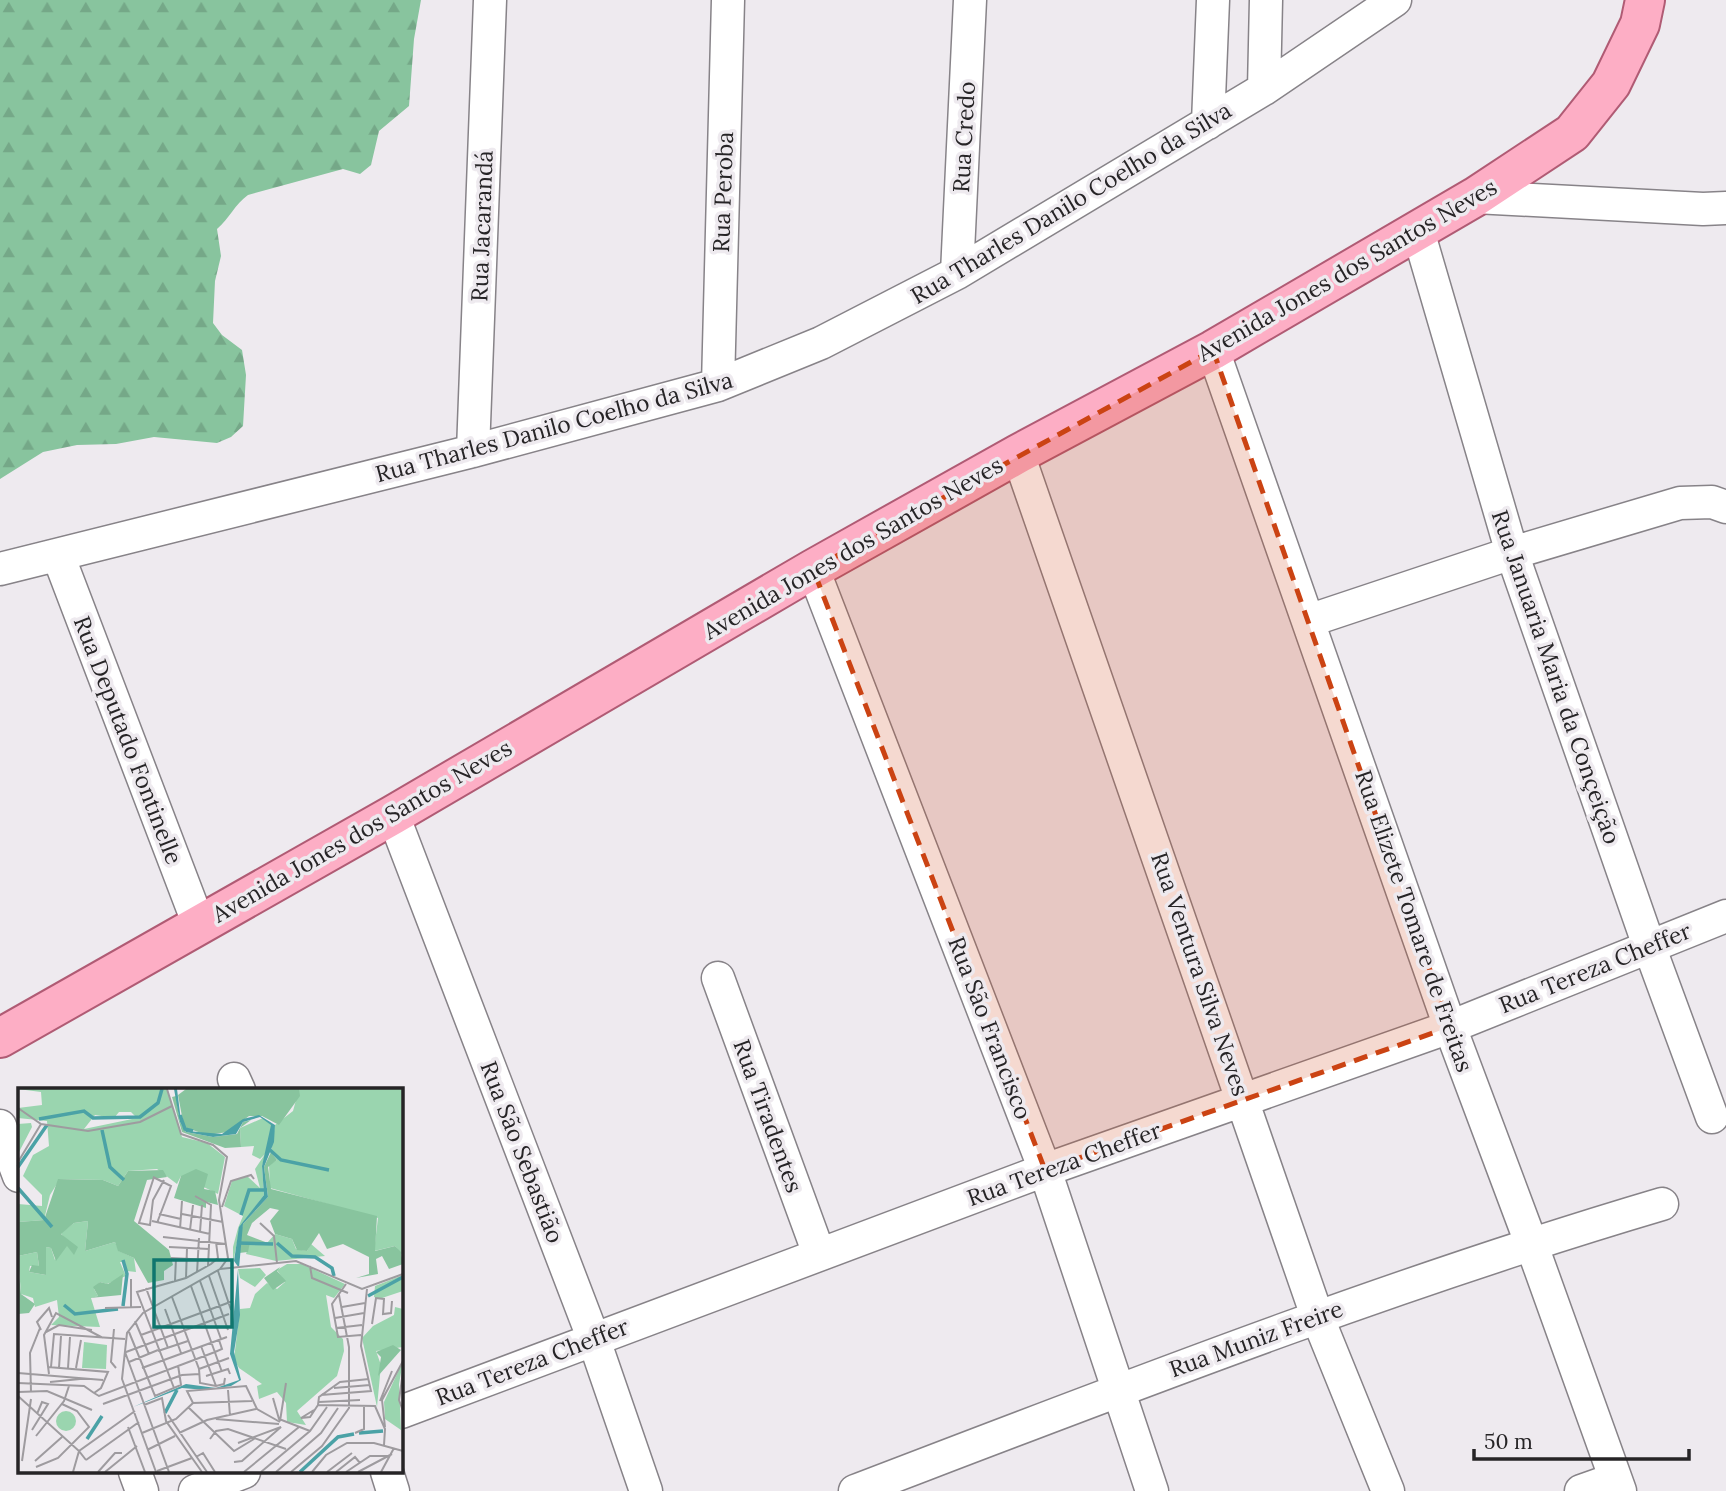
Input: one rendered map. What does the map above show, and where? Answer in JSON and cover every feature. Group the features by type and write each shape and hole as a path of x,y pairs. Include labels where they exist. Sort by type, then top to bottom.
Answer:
{"main road":[{"name":"Avenida Jones dos Santos Neves","path":"0,1038 393,815 813,569 1018,454 1213,350 1475,197 1572,133 1611,83 1640,24 1645,0"}],"street":[{"name":"Rua Jacarandá","path":"473,451 490,0"},
{"name":"Rua Peroba","path":"718,385 728,0"},
{"name":"Rua Credo","path":"957,274 970,0"},
{"path":"1208,123 1213,0"},
{"path":"1264,89 1266,0"},
{"name":"Rua Tharles Danilo Coelho da Silva","path":"0,569 473,451 718,385 821,343 957,274 1264,89 1395,0"},
{"path":"1475,197 1726,208"},
{"name":"Rua Januaria Maria da Conçeição","path":"1418,231 1512,554 1649,946 1712,1117"},
{"name":"Rua Elizete Tomare de Freitas","path":"1213,350 1450,1027 1531,1243 1617,1485"},
{"name":"Rua Ventura Silva Neves","path":"1018,454 1317,1316 1388,1491"},
{"path":"1308,621 1512,554 1680,503 1712,502 1726,507"},
{"name":"Rua Deputado Fontinelle","path":"58,555 199,925"},
{"name":"Rua São Francisco","path":"813,569 1045,1170 1152,1491"},
{"name":"Rua São Sebastião","path":"393,815 594,1339 646,1491"},
{"name":"Rua Tereza Cheffer","path":"402,1412 1045,1170 1450,1027 1726,916"},
{"name":"Rua Tiradentes","path":"718,978 819,1254"},
{"path":"0,1126 18,1172"},
{"name":"Rua Muniz Freire","path":"855,1491 1317,1316 1531,1243 1662,1204"},
{"path":"136,1474 142,1491"},
{"path":"195,1491 239,1474"},
{"path":"388,1474 393,1491"},
{"path":"1581,1491 1617,1485"}],"highlighted area":[{"path":"1213,350 1450,1027 1045,1170 813,569"}],"green space":[{"path":"0,0 421,0 414,39 409,106 379,131 371,165 360,174 343,169 248,195 217,229 221,256 215,281 213,323 222,335 242,350 246,375 243,426 231,437 217,443 154,437 116,444 77,445 43,452 0,479"}]}
